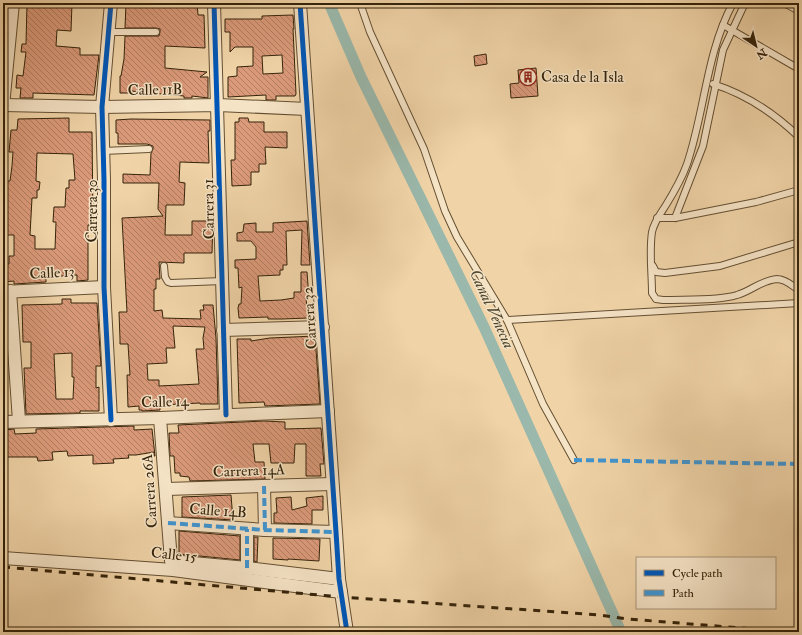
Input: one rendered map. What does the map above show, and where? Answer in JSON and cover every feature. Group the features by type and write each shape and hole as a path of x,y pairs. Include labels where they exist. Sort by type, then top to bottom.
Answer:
{"street":[{"path":"3,105 6,29 13,3"},
{"name":"Carrera 30","path":"111,3 102,107 104,287 111,420"},
{"name":"Carrera 31","path":"214,3 226,415"},
{"name":"Carrera 32","path":"300,3 323,327 332,484 339,579 346,632"},
{"name":"Calle 11B","path":"3,105 102,107 218,105 307,109"},
{"name":"Calle 13","path":"7,292 104,287"},
{"path":"7,292 8,325 19,421"},
{"path":"223,330 323,327"},
{"name":"Calle 14","path":"3,422 111,420 328,411"},
{"name":"Carrera 26A","path":"160,418 171,561"},
{"name":"Carrera 14A","path":"166,489 332,484"},
{"path":"264,486 265,530"},
{"name":"Calle 14B","path":"168,523 265,530 336,532"},
{"path":"247,529 247,568"},
{"name":"Calle 15","path":"3,558 173,570 341,592"},
{"name":"Calle 15","path":"171,561 339,579"}],"lane":[{"path":"360,3 370,32 424,148 445,211 457,237 507,320 542,404 574,460"},
{"path":"733,3 714,50 687,165 676,189 658,218 653,230 651,247 652,293 656,299 663,300 721,298 738,295 765,282 777,279 785,280 799,290"},
{"path":"675,218 703,146 723,50 745,3"},
{"path":"784,3 799,11"},
{"path":"723,25 799,68"},
{"path":"109,32 156,32"},
{"path":"706,82 746,99 766,110 799,137"},
{"path":"103,151 149,150"},
{"path":"658,218 675,218 756,202 799,190"},
{"path":"652,262 656,272 665,273 720,266 799,242"},
{"path":"164,266 165,277 168,282 171,283 222,281"},
{"path":"507,320 799,303"}],"building":[{"path":"27,3 72,3 71,31 57,30 56,46 80,48 80,55 99,55 94,95 33,93 33,98 20,98 21,88 16,88 17,75 23,76 26,52 21,52 22,44 26,44"},
{"path":"126,3 197,3 198,15 204,15 205,48 165,46 165,68 207,72 200,77 208,77 208,98 192,96 192,98 184,98 184,96 131,91 132,93 120,93 120,76 124,59 125,36 159,36 160,32 160,29 156,28 125,28"},
{"path":"293,15 296,94 295,96 276,96 276,100 266,100 266,95 228,97 228,77 237,76 237,67 253,66 253,47 235,47 230,52 230,32 225,32 225,19 262,19 262,16","holes":["282,55 283,73 263,74 262,56"]},
{"path":"486,54 487,64 475,66 474,56"},
{"name":"Casa de la Isla","path":"536,68 538,96 511,98 510,84 519,83 518,70"},
{"path":"69,118 69,132 92,132 93,225 88,225 88,280 77,281 77,275 46,277 46,282 14,284 14,281 3,282 3,264 9,264 9,256 14,256 14,235 3,235 3,206 6,181 10,181 12,166 13,152 9,152 11,130 17,130 18,119","holes":["37,153 73,154 75,180 69,180 69,188 66,188 65,207 54,207 53,222 56,222 55,249 35,249 35,236 30,235 32,198 37,198 37,190 39,190 40,182 36,181"]},
{"path":"239,118 248,118 249,122 264,122 264,132 287,132 287,148 265,147 266,164 259,164 259,172 251,172 251,185 232,186 231,160 235,160 235,122 239,122"},
{"path":"116,120 210,120 210,131 208,131 209,163 180,162 179,182 185,183 184,205 166,205 165,235 192,235 192,221 213,221 212,253 184,253 184,263 159,262 160,279 156,279 156,289 154,289 154,311 162,310 163,318 201,319 200,310 204,310 203,305 213,305 216,338 218,404 200,403 160,405 160,410 142,411 139,410 139,406 128,407 127,375 130,375 128,344 120,344 119,312 127,312 122,218 163,216 158,209 159,183 123,183 123,174 150,175 151,153 153,146 147,144 118,144","holes":["173,326 205,327 203,338 204,349 196,349 199,384 159,386 159,380 148,380 147,364 167,363 166,348 175,348"]},
{"path":"307,221 310,265 301,265 302,230 286,231 287,265 283,265 283,270 280,270 280,275 258,276 260,301 281,300 294,298 294,292 301,292 301,272 307,272 309,298 306,298 308,318 239,318 238,308 239,304 241,304 242,287 239,288 238,268 235,268 235,260 256,259 256,247 251,241 237,241 237,233 243,232 244,224 256,223 256,232 273,232 273,223"},
{"path":"62,299 71,299 71,303 97,303 101,366 96,366 96,388 99,387 99,411 80,411 80,413 26,414 24,368 31,368 31,342 23,342 22,305 62,304","holes":["72,353 72,377 74,377 73,399 56,399 54,354"]},
{"path":"315,336 320,404 265,406 264,402 239,403 237,339 251,339 251,341 270,338"},
{"path":"264,421 285,422 285,429 321,428 324,464 320,464 321,476 306,476 306,444 295,444 294,463 271,463 269,444 253,444 255,462 264,462 265,479 190,481 189,477 180,476 180,473 175,473 174,456 170,456 169,433 179,433 178,425"},
{"path":"134,426 134,430 152,429 155,456 154,452 128,455 129,458 113,459 114,463 93,464 93,455 68,456 67,451 52,452 53,460 38,461 37,457 7,457 7,451 3,452 3,434 6,434 5,430 14,429 15,434 36,433 36,429"},
{"path":"231,495 233,520 182,517 182,497"},
{"path":"323,496 323,510 312,510 312,524 274,523 274,513 277,513 276,498 291,497 292,510 307,506 306,498"},
{"path":"179,531 240,536 240,560 179,554"},
{"path":"254,537 258,537 257,562 254,561"},
{"path":"273,538 320,539 319,561 273,559"}],"waterway":[{"name":"Canal Venecia","path":"329,3 361,77 484,327 621,632"}],"railway":[{"path":"3,567 342,597 600,615 628,619 792,632"}],"marked path":[{"path":"574,460 799,464"},
{"path":"264,486 265,530"},
{"path":"168,523 265,530 336,532"},
{"path":"247,529 247,568"}],"cycle path":[{"path":"111,3 102,107 104,287 111,420"},
{"path":"214,3 226,415"},
{"path":"300,3 339,579 347,632"}],"place":[{"name":"Casa de la Isla","path":"528,77"}]}
